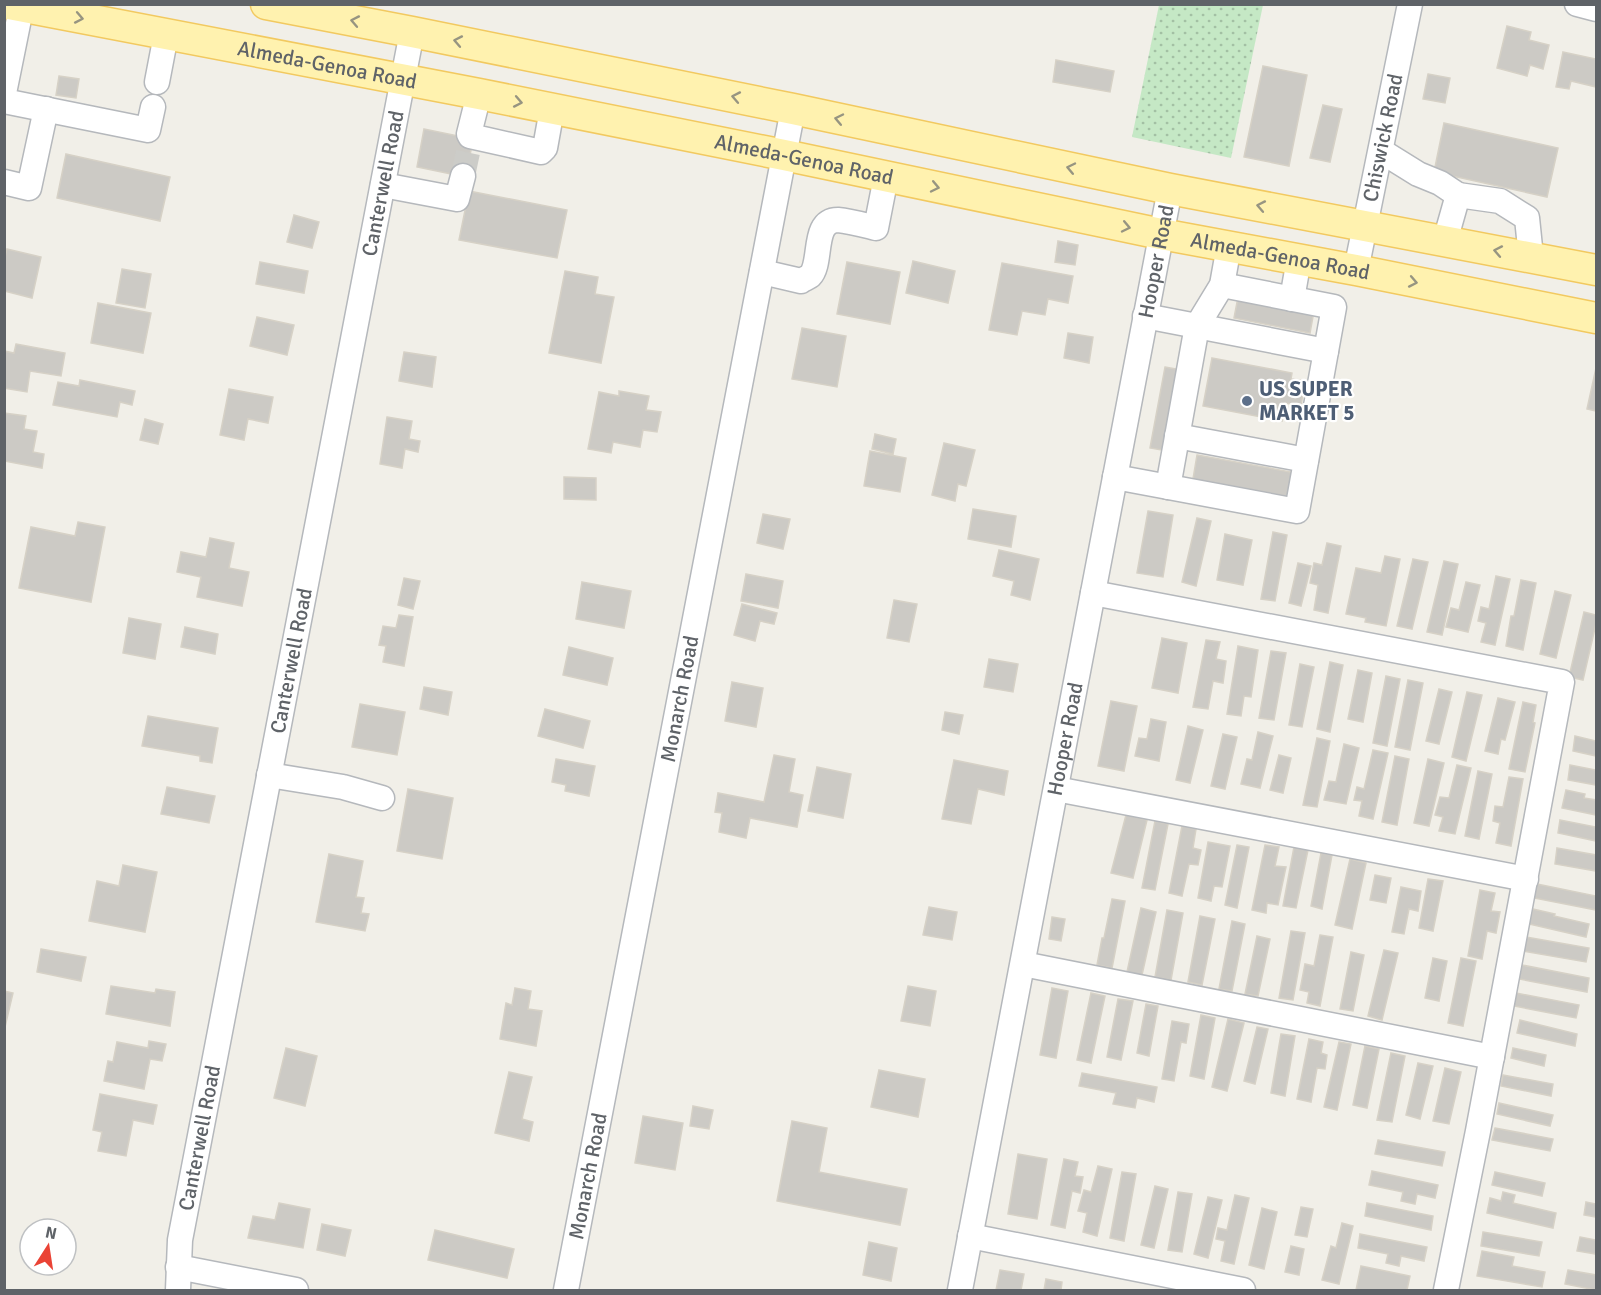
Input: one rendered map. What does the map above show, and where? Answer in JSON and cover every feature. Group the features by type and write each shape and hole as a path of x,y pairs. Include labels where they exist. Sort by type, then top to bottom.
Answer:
{"main road":[{"path":"266,4 793,109 1170,189 1596,270"},
{"name":"Almeda-Genoa Road","path":"18,5 784,155 1161,234 1596,318"}],"street":[{"name":"Chiswick Road","path":"1356,270 1410,4"},
{"path":"1577,4 1596,9"},
{"path":"4,93 18,5"},
{"name":"Canterwell Road","path":"178,1279 180,1240 412,32"},
{"path":"157,82 166,35"},
{"path":"478,94 469,134 471,137 541,152 545,148 552,109"},
{"path":"4,101 148,129 153,107"},
{"path":"4,183 29,188 46,109"},
{"name":"Monarch Road","path":"566,1290 793,109"},
{"path":"1381,151 1458,195 1500,201 1527,218 1531,257"},
{"path":"383,185 457,199 463,176"},
{"path":"762,272 801,281 814,270 822,230 827,223 836,220 876,228 886,177"},
{"name":"Hooper Road","path":"960,1290 1170,189"},
{"path":"1445,241 1458,195"},
{"path":"1168,487 1197,326 1222,285 1229,246"},
{"path":"1292,299 1299,260"},
{"path":"1115,477 1297,511 1334,307 1222,285"},
{"path":"1145,316 1326,351"},
{"path":"1177,436 1306,460"},
{"path":"1093,593 1562,682 1446,1290"},
{"path":"270,775 343,787 382,798"},
{"path":"1056,789 1526,879"},
{"path":"1023,964 1492,1057"},
{"path":"970,1236 1243,1290"},
{"path":"178,1279 296,1290"}],"green space":[{"path":"1159,5 1263,5 1231,158 1132,137"}],"building":[{"path":"1507,26 1531,32 1529,40 1549,45 1543,69 1530,65 1527,76 1497,68"},
{"path":"1563,52 1596,59 1596,87 1571,81 1569,89 1556,87"},
{"path":"1056,60 1114,71 1110,92 1053,82"},
{"path":"1263,66 1307,75 1289,166 1244,157"},
{"path":"1428,74 1450,78 1445,103 1423,99"},
{"path":"59,76 79,79 76,98 56,95"},
{"path":"1323,105 1342,109 1330,162 1310,158"},
{"path":"1444,123 1558,148 1547,197 1434,172"},
{"path":"424,129 473,139 466,177 417,167"},
{"path":"66,154 170,177 160,221 57,198"},
{"path":"469,191 567,210 557,258 459,240"},
{"path":"294,215 319,222 312,248 287,242"},
{"path":"1058,241 1078,245 1075,265 1055,262"},
{"path":"7,249 41,257 32,298 4,291 4,261"},
{"path":"913,261 955,271 948,303 906,293"},
{"path":"260,262 308,271 304,293 256,284"},
{"path":"847,262 900,272 890,324 837,314"},
{"path":"1002,263 1073,276 1068,303 1048,299 1045,315 1022,311 1017,335 989,330"},
{"path":"122,269 151,274 145,308 116,303"},
{"path":"565,271 598,277 595,294 614,297 601,363 549,353"},
{"path":"1238,297 1314,311 1310,333 1234,318"},
{"path":"98,303 151,313 143,353 91,343"},
{"path":"257,317 294,325 287,355 250,346"},
{"path":"802,328 846,336 837,387 792,379"},
{"path":"1068,333 1093,337 1089,363 1064,358"},
{"path":"16,344 65,353 61,376 30,371 27,392 4,388 4,351 14,353"},
{"path":"404,352 436,357 432,387 399,381"},
{"path":"1212,358 1292,373 1291,379 1305,381 1301,406 1285,403 1282,421 1203,406"},
{"path":"1165,367 1182,370 1167,451 1150,448"},
{"path":"1596,368 1596,411 1587,409"},
{"path":"80,380 135,391 132,405 120,402 117,417 53,405 58,382 79,386"},
{"path":"229,389 273,397 268,423 248,419 244,440 220,435"},
{"path":"619,391 649,396 646,410 661,412 657,432 643,430 640,447 613,442 611,453 588,449 599,392 619,396"},
{"path":"4,413 26,416 24,429 37,431 33,452 44,454 42,468 4,461"},
{"path":"387,417 412,421 409,439 420,441 418,452 405,449 402,468 380,464"},
{"path":"145,419 163,424 158,444 140,440"},
{"path":"875,434 896,439 893,454 872,449"},
{"path":"944,443 975,450 966,486 958,484 955,501 932,495"},
{"path":"870,451 906,458 900,492 864,486"},
{"path":"1197,455 1302,474 1298,498 1193,479"},
{"path":"564,477 596,478 596,500 564,499"},
{"path":"973,509 1016,516 1011,547 968,539"},
{"path":"1148,511 1173,515 1163,577 1137,573"},
{"path":"763,514 790,519 783,549 757,543"},
{"path":"1197,518 1211,521 1196,586 1182,582"},
{"path":"78,522 105,527 91,602 19,588 31,527 75,536"},
{"path":"1273,532 1287,535 1275,601 1261,599"},
{"path":"1225,534 1252,540 1243,585 1217,580"},
{"path":"210,538 234,543 229,568 249,572 242,606 197,597 201,577 177,572 181,552 206,557"},
{"path":"1327,543 1341,546 1328,613 1314,610 1318,585 1310,583 1314,563 1322,565"},
{"path":"999,550 1039,559 1030,600 1011,595 1014,581 993,576"},
{"path":"1385,556 1400,559 1386,626 1365,622 1366,618 1346,614 1356,568 1381,573"},
{"path":"1413,559 1428,562 1412,629 1397,626"},
{"path":"1444,561 1458,564 1442,635 1427,632"},
{"path":"1298,563 1311,566 1301,606 1289,603"},
{"path":"746,574 783,581 778,608 741,601"},
{"path":"1496,576 1510,579 1495,645 1481,642 1486,623 1478,621 1481,607 1489,609"},
{"path":"404,578 420,581 413,609 398,605"},
{"path":"1521,580 1536,583 1523,650 1506,646"},
{"path":"582,582 631,591 624,628 576,619"},
{"path":"1466,582 1480,585 1468,632 1446,627 1451,608 1459,610"},
{"path":"1555,591 1571,595 1556,658 1540,654"},
{"path":"894,600 917,604 909,642 887,638"},
{"path":"742,604 777,613 774,624 760,621 755,641 734,635"},
{"path":"1584,612 1596,615 1596,624 1583,680 1569,677"},
{"path":"399,615 413,617 404,666 383,662 386,646 379,645 383,626 396,628"},
{"path":"129,618 161,624 155,659 123,653"},
{"path":"185,627 218,634 215,654 181,647"},
{"path":"1162,638 1187,643 1178,693 1152,688"},
{"path":"1206,640 1220,642 1216,659 1226,661 1223,683 1213,681 1208,709 1193,707"},
{"path":"1238,646 1258,650 1251,697 1244,696 1241,716 1227,714"},
{"path":"569,647 613,658 607,685 563,675"},
{"path":"1271,651 1286,653 1274,720 1259,718"},
{"path":"989,659 1018,664 1013,692 984,687"},
{"path":"1330,662 1343,665 1330,732 1317,729"},
{"path":"1300,664 1314,667 1302,727 1289,725"},
{"path":"1358,670 1372,673 1363,722 1348,719"},
{"path":"1386,676 1400,679 1387,746 1373,743"},
{"path":"1408,680 1423,683 1410,750 1395,747"},
{"path":"732,682 763,688 756,727 725,721"},
{"path":"424,687 452,692 448,715 420,709"},
{"path":"1439,689 1452,692 1439,744 1426,741"},
{"path":"1467,692 1482,695 1466,761 1452,757"},
{"path":"1498,698 1515,702 1505,740 1501,739 1498,754 1485,751"},
{"path":"1111,701 1137,706 1124,771 1098,766"},
{"path":"1523,702 1536,705 1533,722 1535,723 1525,772 1509,769"},
{"path":"360,704 405,712 397,755 352,747"},
{"path":"545,709 590,721 583,748 538,736"},
{"path":"945,712 963,715 959,734 942,730"},
{"path":"148,716 218,728 212,763 200,761 200,756 142,746"},
{"path":"1151,719 1166,722 1159,761 1135,756 1139,738 1147,739"},
{"path":"1188,726 1203,730 1190,783 1176,780"},
{"path":"1258,732 1273,736 1260,788 1241,784 1247,759 1252,760"},
{"path":"1223,734 1237,737 1225,789 1211,786"},
{"path":"1575,736 1596,741 1596,756 1573,751"},
{"path":"1317,738 1330,741 1317,807 1303,805"},
{"path":"1344,744 1359,748 1346,804 1324,800 1329,781 1336,782"},
{"path":"1373,750 1388,753 1373,819 1359,816 1362,801 1354,800 1357,787 1364,789"},
{"path":"774,755 795,759 789,792 803,795 797,827 750,818 746,838 719,832 722,813 715,812 718,793 764,802"},
{"path":"1279,755 1291,758 1283,793 1270,790"},
{"path":"1395,756 1409,759 1397,825 1382,822"},
{"path":"556,759 595,766 589,796 565,791 566,785 552,782"},
{"path":"1428,759 1444,763 1429,826 1414,823"},
{"path":"954,760 1008,771 1004,795 978,789 971,824 942,819"},
{"path":"1457,765 1471,768 1455,834 1439,831 1443,817 1435,815 1440,797 1449,798"},
{"path":"1570,765 1596,770 1596,785 1568,780"},
{"path":"817,767 851,774 843,818 808,811"},
{"path":"1478,771 1492,774 1479,839 1465,836"},
{"path":"1509,777 1523,779 1511,846 1496,843 1500,823 1493,821 1495,806 1503,807"},
{"path":"167,787 215,796 209,823 161,814"},
{"path":"408,789 453,798 442,859 397,851"},
{"path":"1566,790 1585,794 1584,798 1596,800 1596,815 1562,808"},
{"path":"1126,815 1147,820 1133,878 1111,873"},
{"path":"1560,820 1596,827 1596,841 1558,833"},
{"path":"1155,821 1168,824 1155,890 1142,888"},
{"path":"1182,826 1196,829 1193,848 1201,850 1198,865 1189,864 1182,896 1169,893"},
{"path":"1208,842 1230,846 1222,887 1214,886 1211,901 1198,898"},
{"path":"1237,845 1249,847 1237,908 1225,905"},
{"path":"1265,845 1279,847 1275,866 1286,867 1278,905 1267,903 1266,913 1252,910"},
{"path":"1294,847 1308,850 1296,908 1283,906"},
{"path":"1557,848 1596,855 1596,871 1555,864"},
{"path":"1321,853 1332,855 1322,909 1311,906"},
{"path":"329,854 363,861 356,897 364,898 361,913 369,914 365,931 316,922"},
{"path":"1350,859 1366,863 1352,929 1335,925"},
{"path":"123,865 157,872 145,932 89,921 97,881 119,886"},
{"path":"1375,875 1391,878 1386,903 1370,900"},
{"path":"1428,879 1443,881 1433,931 1419,928"},
{"path":"1537,884 1596,896 1596,910 1534,898"},
{"path":"1401,887 1421,891 1418,911 1409,909 1404,934 1392,932"},
{"path":"1480,890 1495,893 1491,911 1500,912 1496,933 1487,931 1482,959 1468,956"},
{"path":"1112,899 1125,901 1112,968 1097,965"},
{"path":"929,907 957,912 952,940 923,935"},
{"path":"1141,908 1156,912 1142,975 1127,972"},
{"path":"1533,909 1589,924 1586,937 1529,924"},
{"path":"1167,910 1183,913 1171,980 1155,977"},
{"path":"1200,916 1215,919 1202,985 1188,982"},
{"path":"1052,917 1065,919 1061,941 1049,939"},
{"path":"1232,921 1245,924 1232,991 1219,989"},
{"path":"1291,931 1305,933 1293,1000 1279,998"},
{"path":"1320,935 1333,937 1320,1006 1307,1003 1309,992 1300,990 1305,964 1314,966"},
{"path":"1257,936 1270,939 1258,996 1245,994"},
{"path":"1526,937 1589,948 1586,962 1523,951"},
{"path":"41,949 86,957 81,981 37,972"},
{"path":"1384,950 1398,953 1382,1020 1368,1016"},
{"path":"1351,952 1364,955 1353,1011 1340,1009"},
{"path":"1433,958 1447,961 1439,1001 1425,998"},
{"path":"1461,958 1476,961 1463,1026 1448,1023"},
{"path":"1522,965 1589,978 1587,992 1519,979"},
{"path":"111,986 155,993 156,989 175,992 170,1026 106,1014"},
{"path":"908,986 936,991 930,1026 901,1021"},
{"path":"515,988 531,991 528,1009 542,1011 536,1046 500,1039 506,1003 512,1005"},
{"path":"1052,988 1068,991 1056,1058 1040,1055"},
{"path":"4,991 13,993 5,1027 4,1027"},
{"path":"1091,993 1105,996 1091,1063 1077,1060"},
{"path":"1516,993 1579,1005 1576,1018 1514,1006"},
{"path":"1118,999 1133,1001 1121,1060 1107,1057"},
{"path":"1146,1004 1158,1006 1149,1056 1137,1053"},
{"path":"1201,1015 1215,1018 1204,1079 1190,1076"},
{"path":"1228,1019 1244,1023 1227,1091 1212,1087"},
{"path":"1520,1020 1577,1034 1575,1046 1517,1033"},
{"path":"1172,1021 1189,1024 1186,1043 1181,1042 1174,1081 1162,1079"},
{"path":"1257,1027 1268,1029 1255,1084 1244,1081"},
{"path":"1281,1034 1295,1036 1285,1096 1271,1093"},
{"path":"1309,1039 1323,1042 1321,1053 1327,1055 1325,1069 1317,1068 1311,1102 1297,1099"},
{"path":"149,1041 166,1044 162,1061 150,1059 144,1089 104,1081 108,1061 113,1062 117,1042 148,1048"},
{"path":"1339,1042 1351,1044 1337,1110 1324,1107"},
{"path":"1365,1046 1379,1049 1367,1108 1353,1105"},
{"path":"286,1048 317,1056 305,1106 274,1098"},
{"path":"1513,1048 1546,1055 1544,1066 1511,1058"},
{"path":"1391,1053 1405,1056 1392,1122 1377,1120"},
{"path":"1418,1063 1433,1066 1420,1119 1406,1115"},
{"path":"1445,1068 1461,1072 1449,1124 1433,1121"},
{"path":"879,1070 925,1079 918,1117 871,1107"},
{"path":"509,1072 532,1077 522,1119 533,1122 529,1141 495,1133"},
{"path":"1082,1073 1157,1087 1154,1102 1137,1098 1135,1108 1113,1104 1116,1093 1079,1086"},
{"path":"1503,1075 1553,1084 1551,1096 1501,1086"},
{"path":"100,1094 157,1105 153,1124 133,1120 126,1156 98,1151 102,1132 93,1130"},
{"path":"1499,1103 1553,1115 1550,1126 1497,1114"},
{"path":"693,1106 713,1110 709,1129 690,1126"},
{"path":"643,1116 683,1123 675,1170 635,1163"},
{"path":"792,1121 827,1128 819,1172 907,1189 900,1225 777,1201"},
{"path":"1495,1128 1553,1139 1550,1151 1492,1140"},
{"path":"1378,1140 1445,1152 1442,1166 1375,1154"},
{"path":"1018,1154 1047,1159 1037,1219 1008,1214"},
{"path":"1064,1159 1078,1162 1075,1176 1083,1177 1080,1193 1072,1191 1065,1228 1051,1225"},
{"path":"1098,1166 1112,1169 1097,1236 1083,1232 1087,1213 1078,1211 1084,1190 1091,1192"},
{"path":"1372,1171 1438,1185 1435,1198 1417,1194 1415,1204 1401,1201 1403,1192 1369,1185"},
{"path":"1122,1172 1136,1174 1124,1241 1110,1238"},
{"path":"1495,1172 1545,1183 1542,1196 1492,1185"},
{"path":"1155,1186 1168,1189 1154,1248 1141,1245"},
{"path":"1178,1192 1192,1194 1182,1252 1168,1250"},
{"path":"1503,1192 1515,1195 1513,1203 1556,1213 1553,1228 1487,1213 1490,1198 1501,1201"},
{"path":"1235,1195 1249,1198 1234,1264 1221,1261 1225,1241 1216,1239 1218,1228 1227,1230"},
{"path":"1208,1197 1222,1200 1208,1258 1194,1254"},
{"path":"1586,1202 1596,1204 1596,1217 1584,1215"},
{"path":"279,1203 310,1209 303,1248 248,1238 253,1216 275,1220"},
{"path":"1367,1203 1433,1216 1431,1230 1365,1216"},
{"path":"1301,1207 1313,1209 1307,1237 1295,1235"},
{"path":"1262,1208 1277,1212 1264,1269 1249,1265"},
{"path":"1342,1223 1353,1226 1339,1284 1322,1280 1331,1246 1336,1248"},
{"path":"322,1224 351,1230 345,1256 317,1250"},
{"path":"435,1230 514,1249 507,1278 428,1260"},
{"path":"1483,1232 1542,1242 1539,1256 1481,1246"},
{"path":"1360,1234 1427,1247 1424,1261 1401,1256 1399,1266 1386,1263 1388,1254 1358,1248"},
{"path":"1580,1237 1596,1240 1596,1254 1577,1251"},
{"path":"869,1242 897,1248 891,1281 863,1275"},
{"path":"1291,1246 1304,1249 1299,1275 1285,1272"},
{"path":"1482,1251 1514,1257 1512,1266 1545,1272 1542,1287 1477,1276"},
{"path":"1361,1266 1410,1276 1407,1290 1356,1290"},
{"path":"1000,1270 1024,1274 1021,1290 996,1290"},
{"path":"1568,1270 1596,1275 1596,1290 1565,1284"},
{"path":"1046,1279 1062,1282 1061,1290 1044,1290"}],"tunnel":[{"path":"463,176 471,138"}],"place":[{"name":"US SUPER MARKET 5","path":"1247,401"}]}
